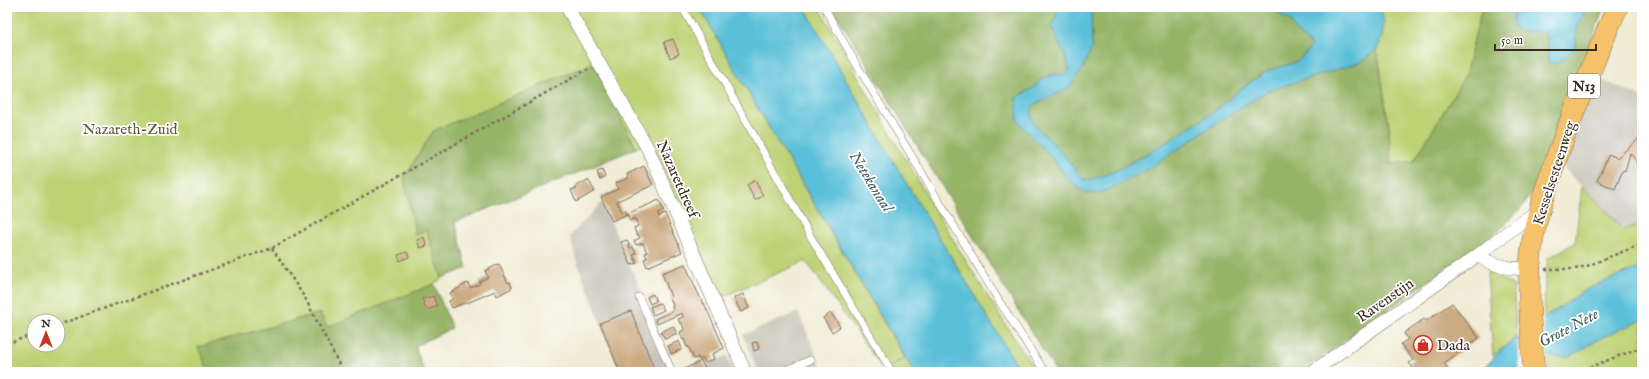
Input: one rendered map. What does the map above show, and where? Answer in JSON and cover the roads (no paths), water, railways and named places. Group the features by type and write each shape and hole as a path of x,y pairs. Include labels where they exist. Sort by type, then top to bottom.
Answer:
{"main road":[{"name":"Kesselsesteenweg","path":"1534,372 1529,301 1531,253 1538,211 1569,126 1617,7"}],"street":[{"name":"Nazaretdreef","path":"567,7 648,148 745,372"},
{"name":"Ravenstijn","path":"1312,372 1478,255 1520,222 1538,211"},
{"path":"1478,255 1494,264 1513,269 1530,269"}],"lane":[{"path":"682,7 812,239 892,372"},
{"path":"824,7 855,62 999,301 1045,372"},
{"path":"639,297 672,372"},
{"path":"782,372 810,360"}],"water":[{"name":"Netekanaal","path":"699,7 804,7 903,178 1021,372 914,372"},
{"path":"1058,7 1091,7 1092,47 1083,68 1068,89 1033,105 1031,116 1035,126 1059,149 1084,180 1099,177 1112,172 1148,153 1210,114 1261,75 1275,68 1295,62 1301,58 1311,45 1295,31 1290,20 1267,7 1381,7 1384,23 1382,37 1377,49 1361,62 1267,91 1148,169 1108,190 1093,194 1085,192 1074,185 1047,152 1022,127 1018,120 1016,98 1035,87 1040,81 1050,75 1066,74 1070,70 1065,55 1051,26 1055,20"},
{"path":"1517,7 1587,7 1577,29 1575,48 1556,64 1548,61 1546,34 1534,31 1522,32 1513,27 1513,16"},
{"name":"Grote Nete","path":"1642,267 1642,320 1603,337 1569,357 1545,356 1519,372 1482,372 1507,345 1578,295 1611,278"}],"place":[{"name":"Dada","path":"1423,345"}],"park label":[{"name":"Nazareth-Zuid","path":"130,129"}]}
